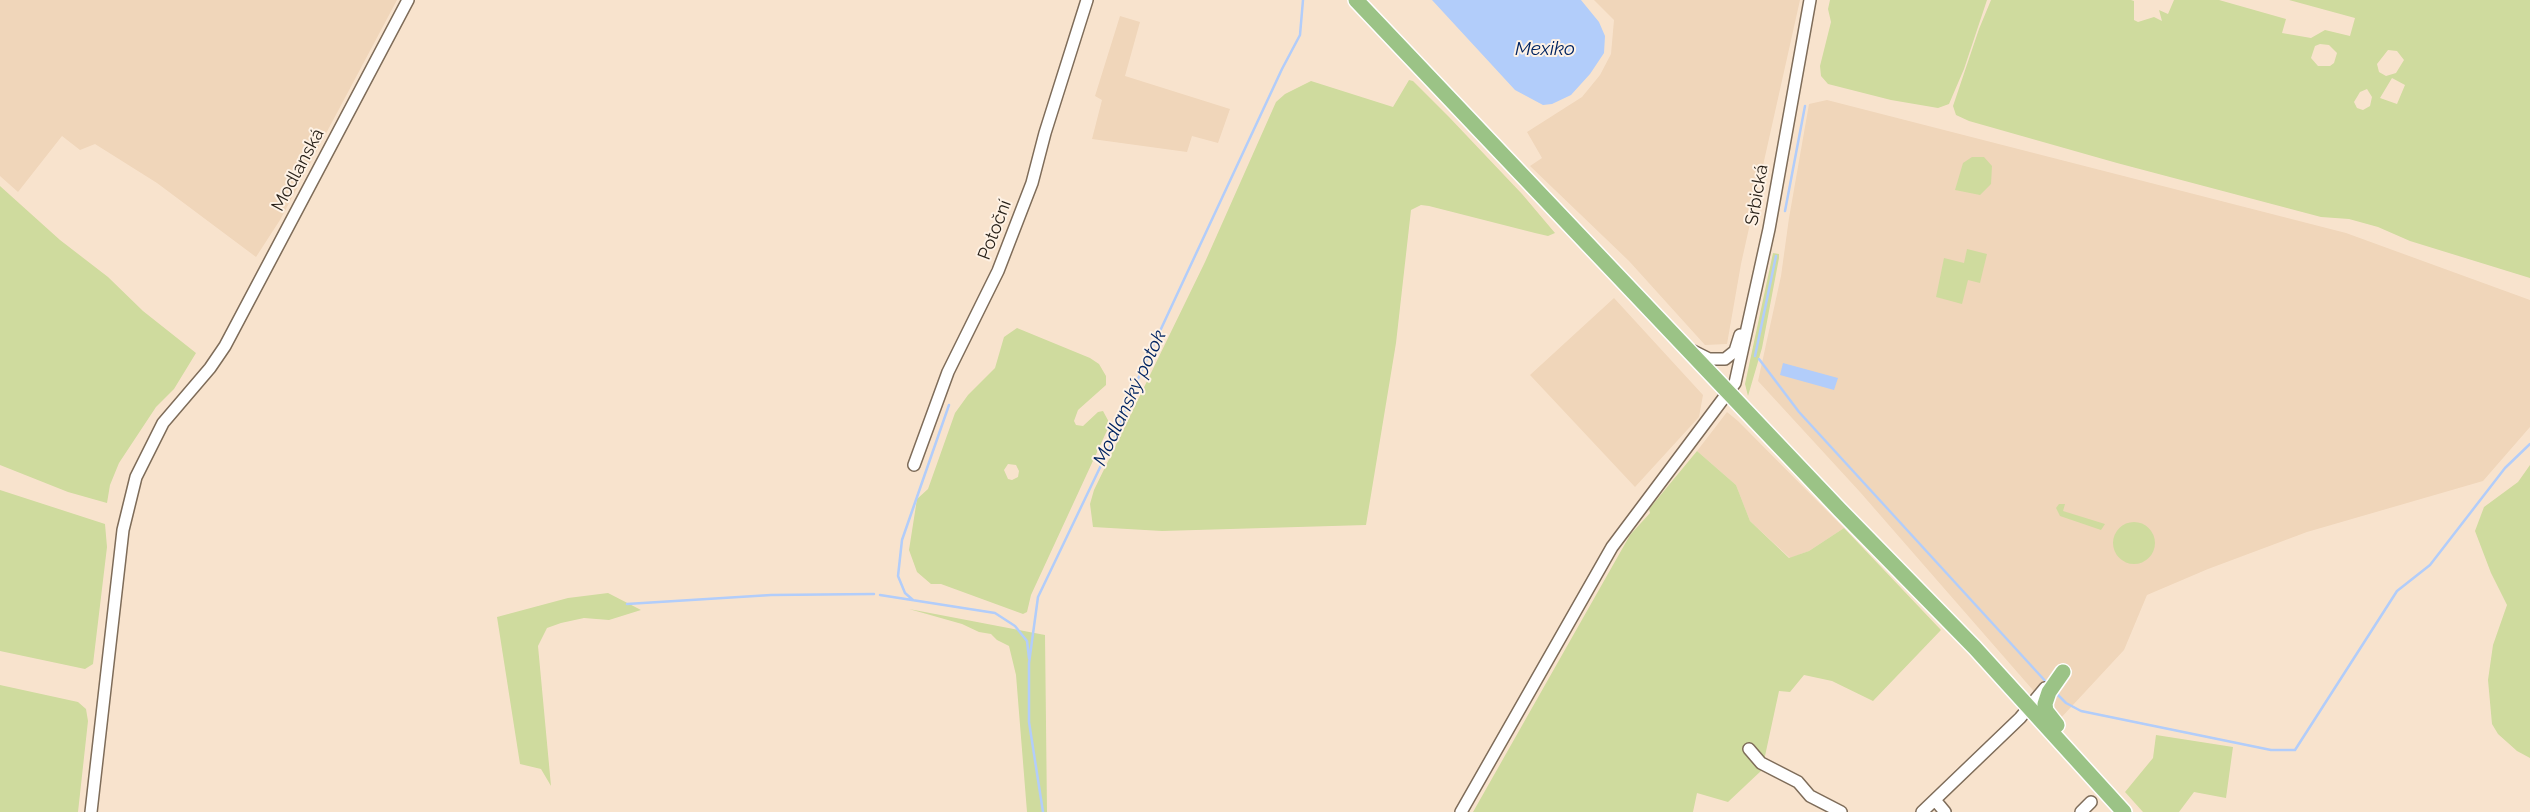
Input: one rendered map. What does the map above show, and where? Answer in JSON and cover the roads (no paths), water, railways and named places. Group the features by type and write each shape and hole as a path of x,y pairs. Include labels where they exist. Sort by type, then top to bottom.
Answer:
{"main road":[{"path":"1356,0 1729,394 2030,707 2124,812"},
{"path":"2063,672 2046,698 2046,711 2089,763 2108,794"}],"street":[{"name":"Modlanská","path":"91,812 121,546 128,503 140,466 156,433 172,410 218,356 408,0"},
{"name":"Potoční","path":"914,465 948,372 998,271 1032,183 1045,133 1087,0"},
{"name":"Srbická","path":"1461,812 1612,547 1729,394 1737,378 1770,229 1810,0"},
{"path":"1683,345 1709,359 1719,360 1730,356 1735,350 1744,320 1753,306"},
{"path":"1922,812 2030,707 2045,688"},
{"path":"1749,749 1761,763 1798,782 1810,796 1841,812"},
{"path":"1934,800 1945,812"},
{"path":"2081,812 2091,802"}],"water":[{"name":"Mexiko","path":"1432,0 1581,0 1599,22 1605,36 1604,53 1590,74 1571,95 1552,104 1543,105 1515,90"},
{"path":"1783,363 1838,378 1834,390 1780,375"}],"waterway":[{"name":"Modlanský potok","path":"1043,812 1029,722 1029,663 1038,597 1116,434 1140,374 1282,69 1300,35 1303,0"},
{"path":"1785,211 1805,106"},
{"path":"1755,356 1776,256"},
{"path":"1759,359 1799,412 2048,684"},
{"path":"913,600 905,593 898,576 902,540 949,405"},
{"path":"2055,692 2066,703 2081,711 2271,750 2295,750 2397,591 2430,565 2505,468 2530,444"},
{"path":"627,604 771,595 874,594"},
{"path":"880,595 995,613 1015,626 1027,641 1029,658"}]}
